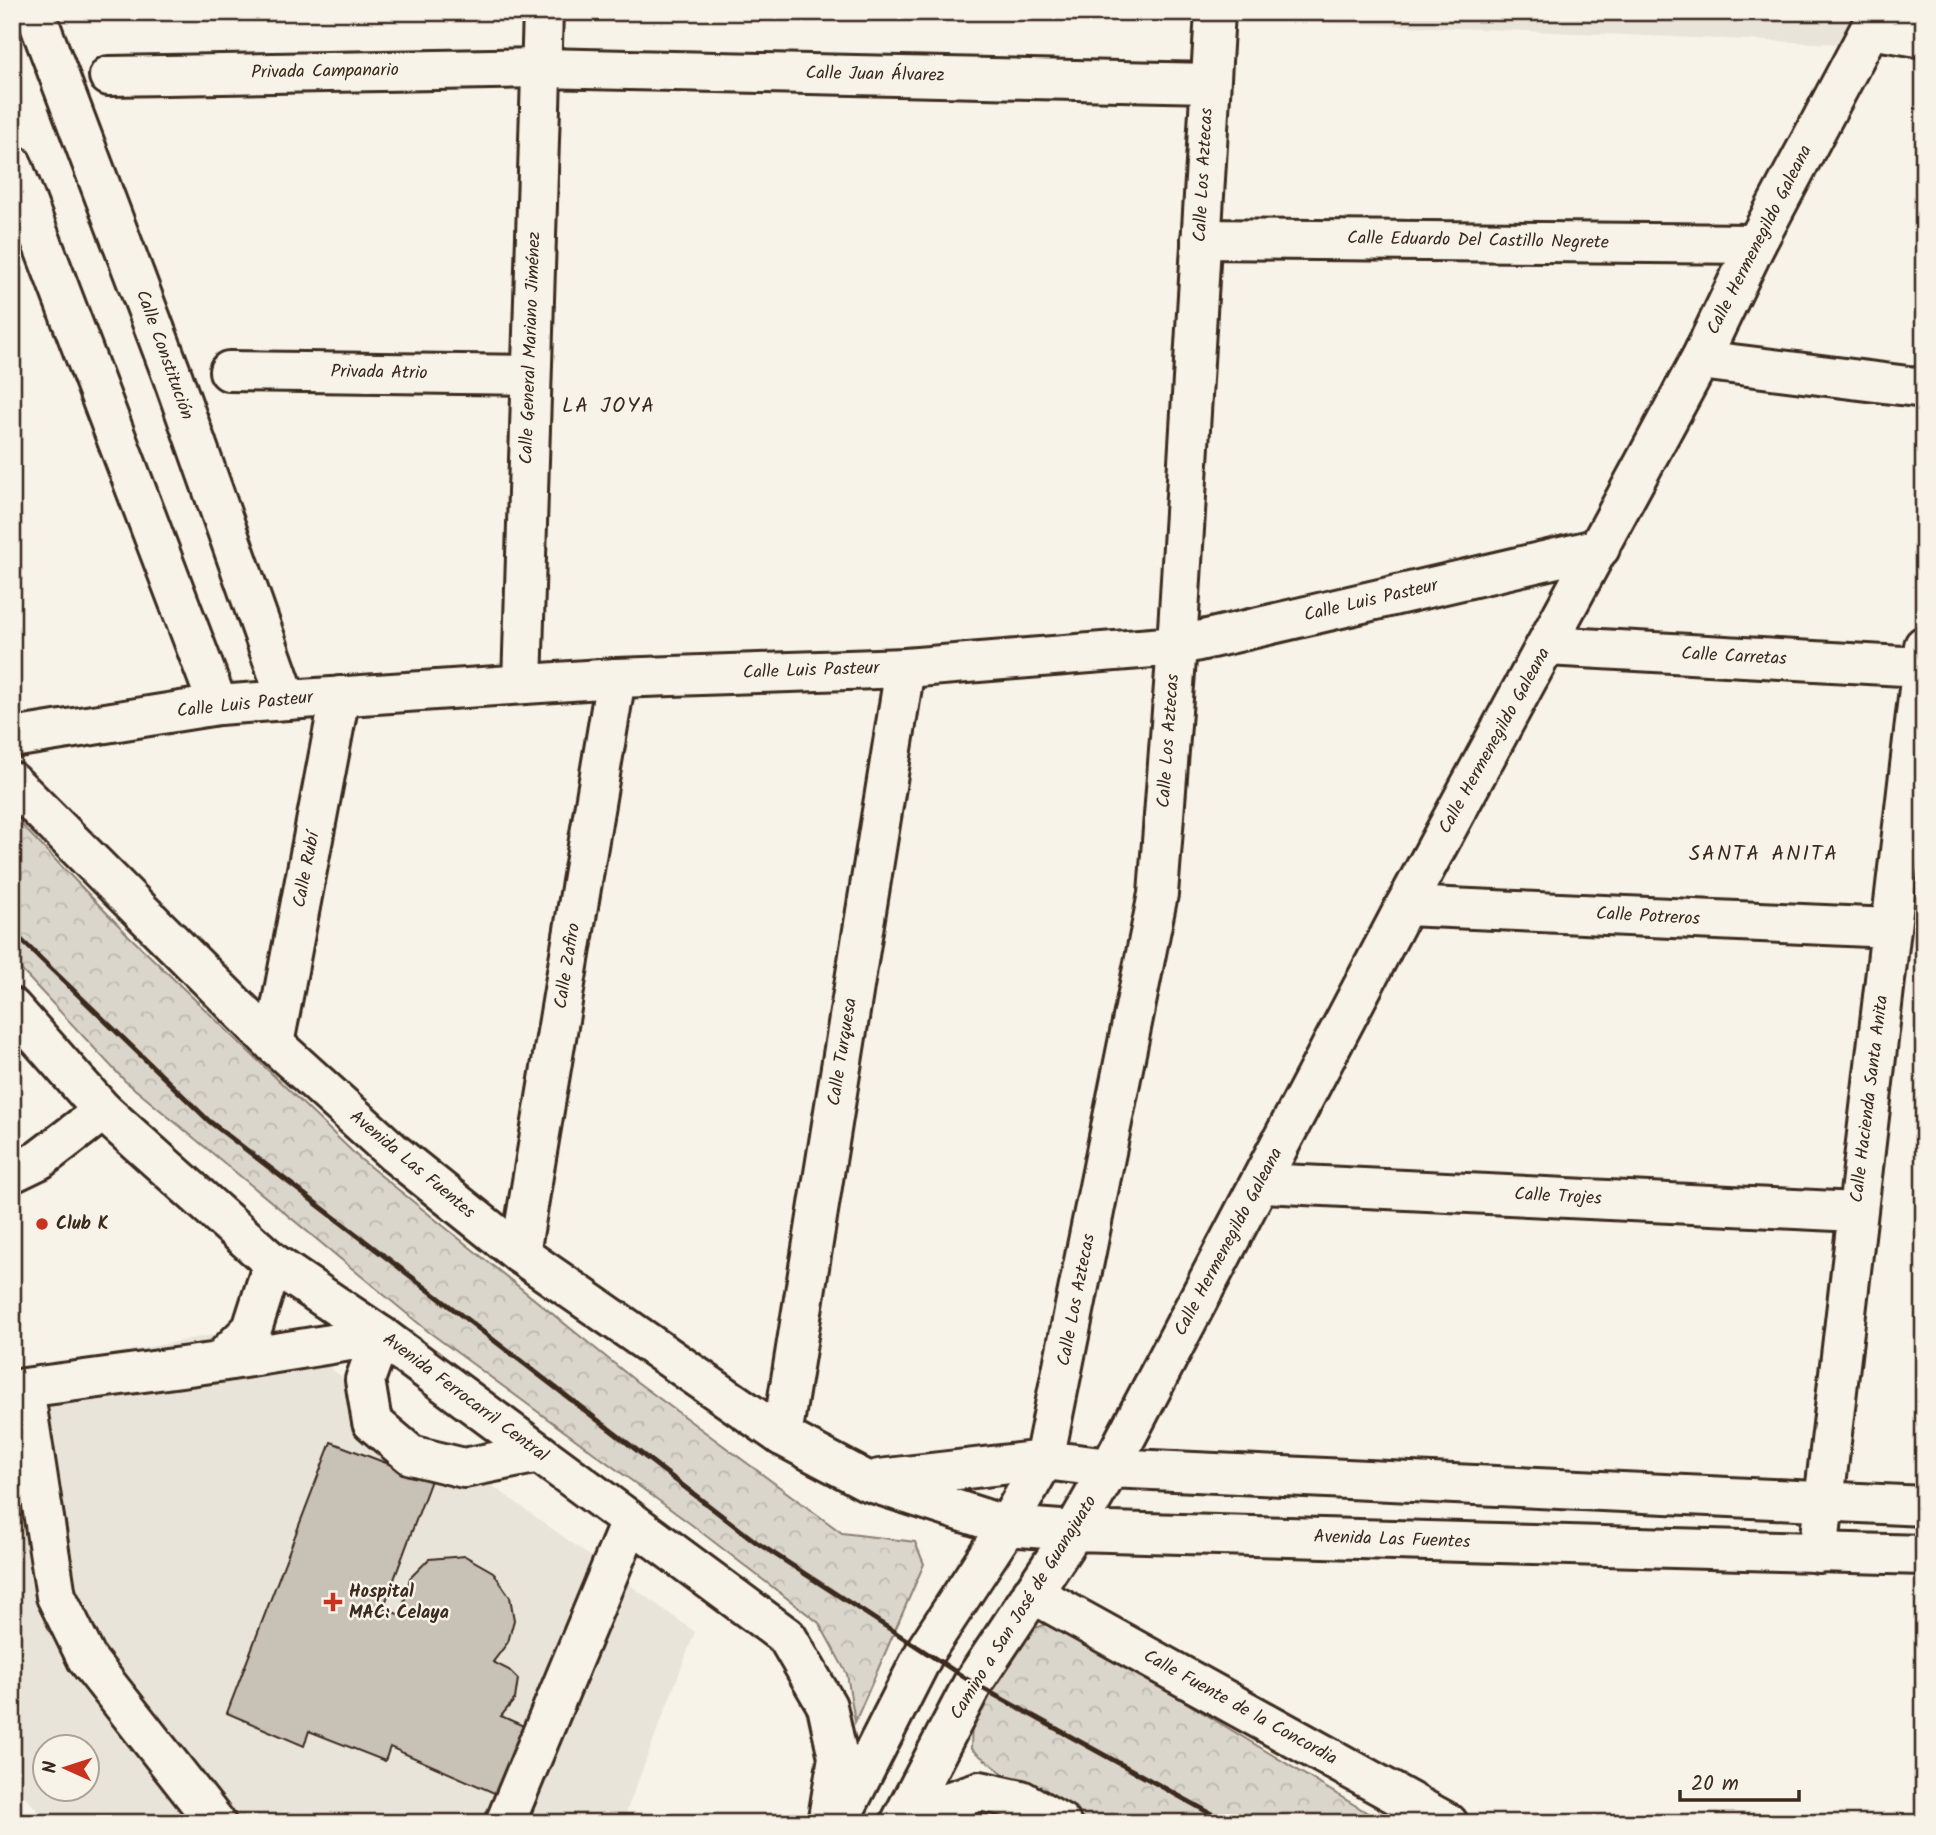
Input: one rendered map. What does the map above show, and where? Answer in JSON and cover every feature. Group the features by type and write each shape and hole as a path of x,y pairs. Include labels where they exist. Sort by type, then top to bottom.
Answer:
{"main road":[{"name":"Calle Constitución","path":"35,12 172,375 287,700"},
{"name":"Calle General Mariano Jiménez","path":"522,684 543,12"},
{"name":"Calle Los Aztecas","path":"1044,1460 1158,894 1177,646 1215,12"},
{"path":"1874,21 1924,38"},
{"name":"Calle Hermenegildo Galeana","path":"1110,1468 1405,906 1700,360 1756,244 1874,21"},
{"name":"Privada Campanario","path":"109,76 541,68"},
{"name":"Calle Juan Álvarez","path":"541,68 1210,83"},
{"path":"12,164 218,705"},
{"name":"Calle Eduardo Del Castillo Negrete","path":"1201,239 1756,244"},
{"path":"1700,360 1924,388"},
{"name":"Privada Atrio","path":"229,371 530,375"},
{"name":"Calle Luis Pasteur","path":"12,738 218,705 616,678 905,668 1177,646 1600,548"},
{"name":"Calle Carretas","path":"1547,646 1922,657"},
{"name":"Calle Hacienda Santa Anita","path":"1818,1553 1922,657"},
{"name":"Calle Turquesa","path":"782,1436 905,668"},
{"name":"Calle Zafiro","path":"520,1254 616,678"},
{"name":"Calle Rubí","path":"274,1044 340,696"},
{"name":"Avenida Las Fuentes","path":"12,782 274,1044 394,1153 520,1254 782,1436 867,1480 1007,1526 1074,1531 1924,1555"},
{"name":"Calle Potreros","path":"1405,906 1891,928"},
{"name":"Avenida Ferrocarril Central","path":"12,1008 103,1111 273,1263 381,1336 788,1637 827,1706 838,1757 827,1823"},
{"path":"12,1173 39,1160 103,1111"},
{"name":"Calle Trojes","path":"1261,1183 1856,1212"},
{"path":"219,1362 252,1329 273,1263"},
{"path":"216,1823 87,1659 56,1596 24,1388 219,1362 381,1336 365,1380 372,1422 411,1455 464,1468 539,1453"},
{"path":"838,1823 926,1650 1007,1526 1044,1460"},
{"path":"867,1480 1044,1460 1110,1468 1924,1506"},
{"name":"Camino a San José de Guanajuato","path":"900,1823 974,1683 1074,1531 1110,1468"},
{"path":"505,1823 630,1522"},
{"name":"Calle Fuente de la Concordia","path":"1031,1593 1448,1823"},
{"path":"911,1823 941,1804 980,1791 1021,1800 1061,1823"}],"shaded area":[{"path":"1260,12 1856,12 1841,44 1260,20"},
{"name":"Hospital MAC: Celaya","path":"269,1324 695,1632 622,1823 48,1823 12,1781 12,1373"}],"green space":[{"path":"12,815 129,936 359,1158 637,1382 842,1533 915,1542 924,1564 855,1722 847,1674 819,1623 692,1525 429,1332 125,1081 12,960"},
{"path":"1054,1622 1384,1823 1092,1823 1013,1781 971,1749 972,1718 1031,1629"}],"building":[{"path":"331,1442 431,1480 383,1609 401,1615 410,1578 429,1559 465,1556 493,1572 510,1597 514,1620 508,1642 493,1662 509,1670 518,1679 515,1699 501,1716 526,1727 501,1796 390,1747 385,1761 309,1731 304,1746 227,1713"}],"railway":[{"path":"12,931 209,1121 756,1542 973,1683 1228,1823"}],"place":[{"name":"Club K","path":"42,1224"},
{"name":"Hospital MAC: Celaya","path":"333,1602"}],"district":[{"name":"LA JOYA","path":"609,406"},
{"name":"SANTA ANITA","path":"1764,854"}]}
